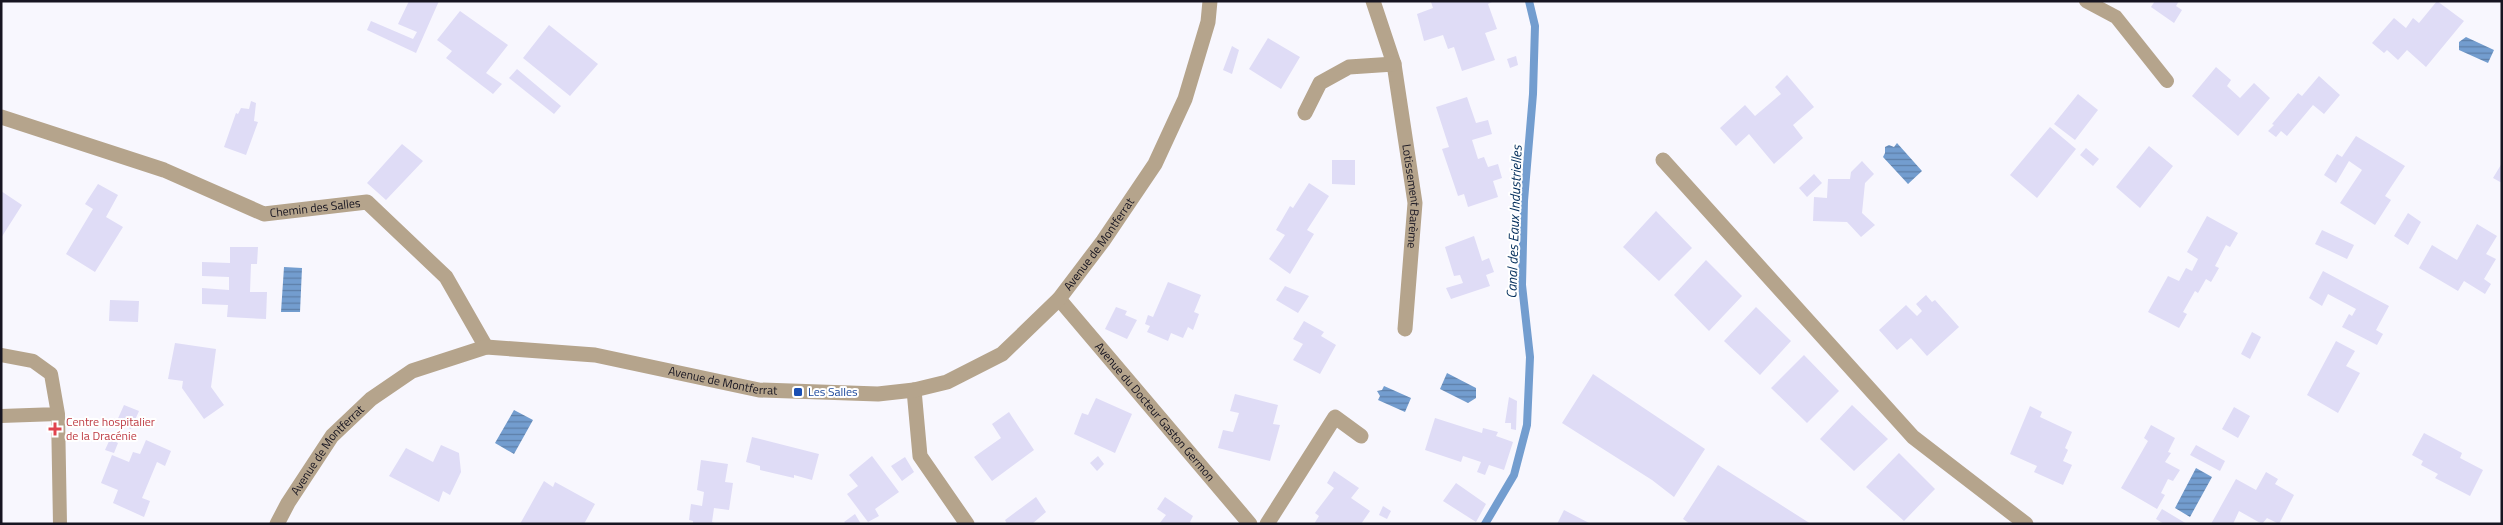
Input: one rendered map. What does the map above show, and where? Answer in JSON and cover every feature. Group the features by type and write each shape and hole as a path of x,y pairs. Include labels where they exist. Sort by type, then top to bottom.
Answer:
{"street":[{"name":"Avenue de Montferrat","path":"277,524 288,503 332,436 371,399 412,371 486,347 595,355 759,390 878,394 914,390 947,382 1002,354 1060,299 1103,241 1154,164 1185,99 1208,22 1210,1"},
{"name":"Lotissement Barème","path":"1373,1 1394,64 1415,203 1405,329"},
{"path":"1304,113 1320,83 1349,68 1394,64"},
{"name":"Chemin des Salles","path":"1,117 164,170 264,214 367,202 446,277 486,347"},
{"path":"1663,160 1912,437 2026,524"},
{"name":"Avenue du Docteur Gaston Germon","path":"1060,299 1250,524"},
{"path":"914,390 920,456 967,524"},
{"path":"1267,524 1335,417 1361,436"}],"lane":[{"path":"2086,1 2116,17 2167,81"},
{"path":"1,355 32,361 51,374 58,414 60,524"},
{"path":"1,416 58,414"}],"water":[{"path":"2466,37 2494,50 2488,63 2459,50 2459,42"},
{"path":"1897,143 1922,171 1908,184 1883,157 1885,147 1889,145 1894,147"},
{"path":"284,267 302,268 300,312 281,312"},
{"path":"1447,373 1476,388 1476,398 1468,403 1440,389"},
{"path":"1384,386 1411,398 1405,412 1378,400 1380,396 1377,391 1382,390"},
{"path":"514,410 533,420 514,454 495,443"},
{"path":"2196,468 2212,477 2190,517 2175,508"}],"building":[{"path":"409,1 439,1 416,53 367,30 371,21 413,39 417,32 398,24"},
{"path":"1494,1 1488,4 1497,29 1485,33 1495,60 1462,71 1454,47 1448,49 1443,35 1424,41 1417,14 1433,8 1431,2"},
{"path":"2155,1 2179,1 2176,6 2182,10 2174,23 2151,7"},
{"path":"2437,1 2464,21 2426,67 2407,50 2398,60 2387,50 2384,53 2372,43 2394,18 2406,28 2413,18 2419,23"},
{"path":"460,11 508,45 486,73 502,84 493,94 446,58 452,51 437,40"},
{"path":"549,25 598,64 570,96 523,58"},
{"path":"1268,38 1300,57 1281,89 1249,69"},
{"path":"1232,46 1239,50 1232,74 1223,70"},
{"path":"1516,56 1518,65 1510,68 1507,59"},
{"path":"2216,67 2231,80 2227,86 2240,98 2254,83 2270,98 2238,136 2192,96"},
{"path":"517,69 561,106 554,114 509,78"},
{"path":"1787,75 1814,107 1793,125 1803,138 1774,164 1749,134 1736,146 1720,128 1745,105 1755,116 1781,94 1775,87"},
{"path":"2319,76 2340,95 2324,114 2313,105 2287,136 2281,131 2276,137 2268,131 2298,93 2302,96"},
{"path":"2078,94 2098,110 2075,140 2054,124"},
{"path":"1467,97 1476,123 1488,120 1492,134 1472,140 1478,159 1484,157 1488,167 1498,164 1502,178 1493,181 1498,197 1468,207 1464,194 1458,196 1442,149 1449,147 1436,107"},
{"path":"251,101 256,103 254,121 258,122 246,155 224,147 236,113 238,114 241,108 249,109"},
{"path":"2050,127 2076,149 2037,198 2010,175"},
{"path":"2356,136 2405,166 2385,196 2391,200 2375,225 2340,203 2362,170 2349,161 2336,183 2324,175 2337,154 2342,157"},
{"path":"402,144 423,161 386,200 367,183"},
{"path":"2149,146 2173,166 2140,208 2116,187"},
{"path":"2086,148 2099,159 2093,166 2080,155"},
{"path":"1332,160 1355,160 1355,185 1332,184"},
{"path":"1862,161 1874,174 1865,183 1862,213 1875,225 1861,237 1847,222 1813,221 1814,197 1827,198 1828,179 1850,179 1851,172"},
{"path":"2502,163 2502,183 2493,178"},
{"path":"1814,174 1822,183 1807,197 1799,188"},
{"path":"1309,183 1329,196 1307,230 1314,234 1290,274 1269,259 1285,235 1276,230 1290,206 1293,208"},
{"path":"98,184 118,195 106,217 123,227 95,272 66,254 93,209 85,204"},
{"path":"1,191 22,205 1,238"},
{"path":"1656,211 1692,248 1659,281 1623,247"},
{"path":"2408,213 2421,222 2408,245 2394,236"},
{"path":"2207,216 2238,233 2230,247 2226,245 2215,266 2219,268 2211,282 2206,279 2198,293 2195,291 2183,312 2187,314 2179,328 2148,312 2168,276 2179,281 2186,268 2192,271 2198,259 2187,252"},
{"path":"2477,224 2497,236 2486,254 2496,259 2484,279 2491,284 2485,294 2464,281 2458,291 2419,268 2432,245 2457,260"},
{"path":"2322,230 2354,245 2347,259 2315,244"},
{"path":"1474,236 1482,261 1489,258 1494,272 1486,275 1490,286 1451,299 1446,288 1463,283 1460,275 1454,276 1445,247"},
{"path":"230,247 258,247 257,264 251,264 250,292 267,292 266,319 227,317 228,305 202,304 202,288 229,290 229,277 202,276 202,262 230,263"},
{"path":"1706,260 1742,296 1709,331 1674,295"},
{"path":"2323,271 2389,306 2376,330 2383,334 2377,345 2342,327 2349,314 2352,316 2356,309 2328,294 2322,306 2309,298"},
{"path":"1168,282 1201,295 1194,312 1199,314 1193,330 1188,327 1183,338 1171,333 1168,341 1147,332 1150,326 1145,324 1148,315 1153,317"},
{"path":"1285,286 1309,296 1298,313 1276,300"},
{"path":"1926,295 1932,302 1935,300 1959,327 1927,356 1911,338 1897,350 1879,330 1906,305 1917,316 1922,311 1916,304"},
{"path":"110,300 139,301 138,322 109,321"},
{"path":"1116,307 1127,311 1125,315 1137,320 1127,339 1105,329"},
{"path":"1756,307 1791,341 1760,375 1724,341"},
{"path":"1304,321 1324,332 1321,336 1336,345 1320,374 1293,360 1303,344 1293,339"},
{"path":"2252,332 2261,337 2250,359 2241,354"},
{"path":"2336,341 2355,351 2346,366 2360,373 2338,413 2307,395"},
{"path":"175,343 216,349 211,387 224,405 204,419 182,388 183,381 168,379"},
{"path":"1804,355 1839,391 1807,423 1771,388"},
{"path":"1593,374 1705,449 1674,497 1652,480 1562,423"},
{"path":"1235,394 1278,405 1273,424 1280,425 1270,461 1218,448 1223,430 1233,432 1239,413 1230,411"},
{"path":"1509,397 1517,401 1516,430 1511,429 1511,423 1505,423"},
{"path":"1096,398 1132,414 1115,453 1074,434 1082,413 1088,415"},
{"path":"124,405 139,411 131,429 116,423"},
{"path":"1852,405 1888,439 1854,471 1820,439"},
{"path":"2030,406 2042,412 2040,417 2072,432 2065,448 2068,450 2063,461 2072,465 2063,485 2034,472 2037,466 2010,454"},
{"path":"2234,407 2250,416 2238,438 2222,429"},
{"path":"1009,412 1034,450 992,481 974,457 1001,438 992,424"},
{"path":"1435,418 1482,433 1483,428 1498,432 1496,436 1513,442 1504,470 1489,465 1485,475 1477,472 1481,462 1463,456 1461,462 1425,450"},
{"path":"2151,425 2175,438 2168,452 2171,453 2165,462 2180,470 2173,481 2168,479 2161,493 2165,495 2157,509 2121,488 2148,441 2144,438"},
{"path":"2424,433 2462,453 2460,458 2483,470 2470,496 2435,478 2438,474 2421,465 2423,461 2412,455"},
{"path":"752,437 819,454 812,480 794,475 794,478 760,470 760,466 746,462"},
{"path":"110,439 118,443 114,453 105,450"},
{"path":"146,440 171,451 165,466 157,462 142,498 150,501 144,517 113,503 118,490 101,483 112,455 129,462 133,452 140,454"},
{"path":"441,445 459,453 461,472 450,495 443,491 439,502 389,476 406,448 433,462"},
{"path":"2196,445 2225,461 2220,471 2190,455"},
{"path":"1899,453 1935,489 1904,521 1866,487"},
{"path":"872,456 899,492 875,509 879,516 868,522 847,494 858,486 849,475"},
{"path":"1098,456 1104,464 1097,471 1090,463"},
{"path":"905,457 914,472 902,481 891,466"},
{"path":"701,460 728,464 725,482 733,483 729,510 714,508 712,522 718,524 693,524 693,521 689,520 691,504 702,506 704,492 697,490"},
{"path":"1718,465 1811,524 1690,524 1683,519"},
{"path":"1334,471 1359,488 1351,498 1370,511 1361,524 1314,524 1319,516 1315,513 1334,488 1327,483"},
{"path":"2266,472 2278,479 2275,484 2294,495 2279,524 2267,518 2262,524 2239,511 2233,524 2211,524 2236,479 2256,490"},
{"path":"544,481 553,487 555,482 595,504 584,524 520,524"},
{"path":"1456,483 1486,504 1476,522 1443,501"},
{"path":"1036,497 1046,512 1032,524 1007,524 1005,520"},
{"path":"1165,497 1193,516 1190,522 1193,524 1159,524 1166,515 1157,509"},
{"path":"1383,506 1391,511 1387,519 1379,515"},
{"path":"2162,509 2187,524 2164,524 2156,519"},
{"path":"1564,510 1591,524 1557,524"},
{"path":"855,514 861,524 846,524 844,522"}],"waterway":[{"name":"Canal des Eaux Industrielles","path":"1485,524 1514,475 1527,425 1530,357 1522,285 1524,201 1533,94 1535,26 1529,1"}],"place":[{"name":"Les Salles","path":"798,392"},
{"name":"Centre hospitalier de la Dracénie","path":"55,429"}]}
